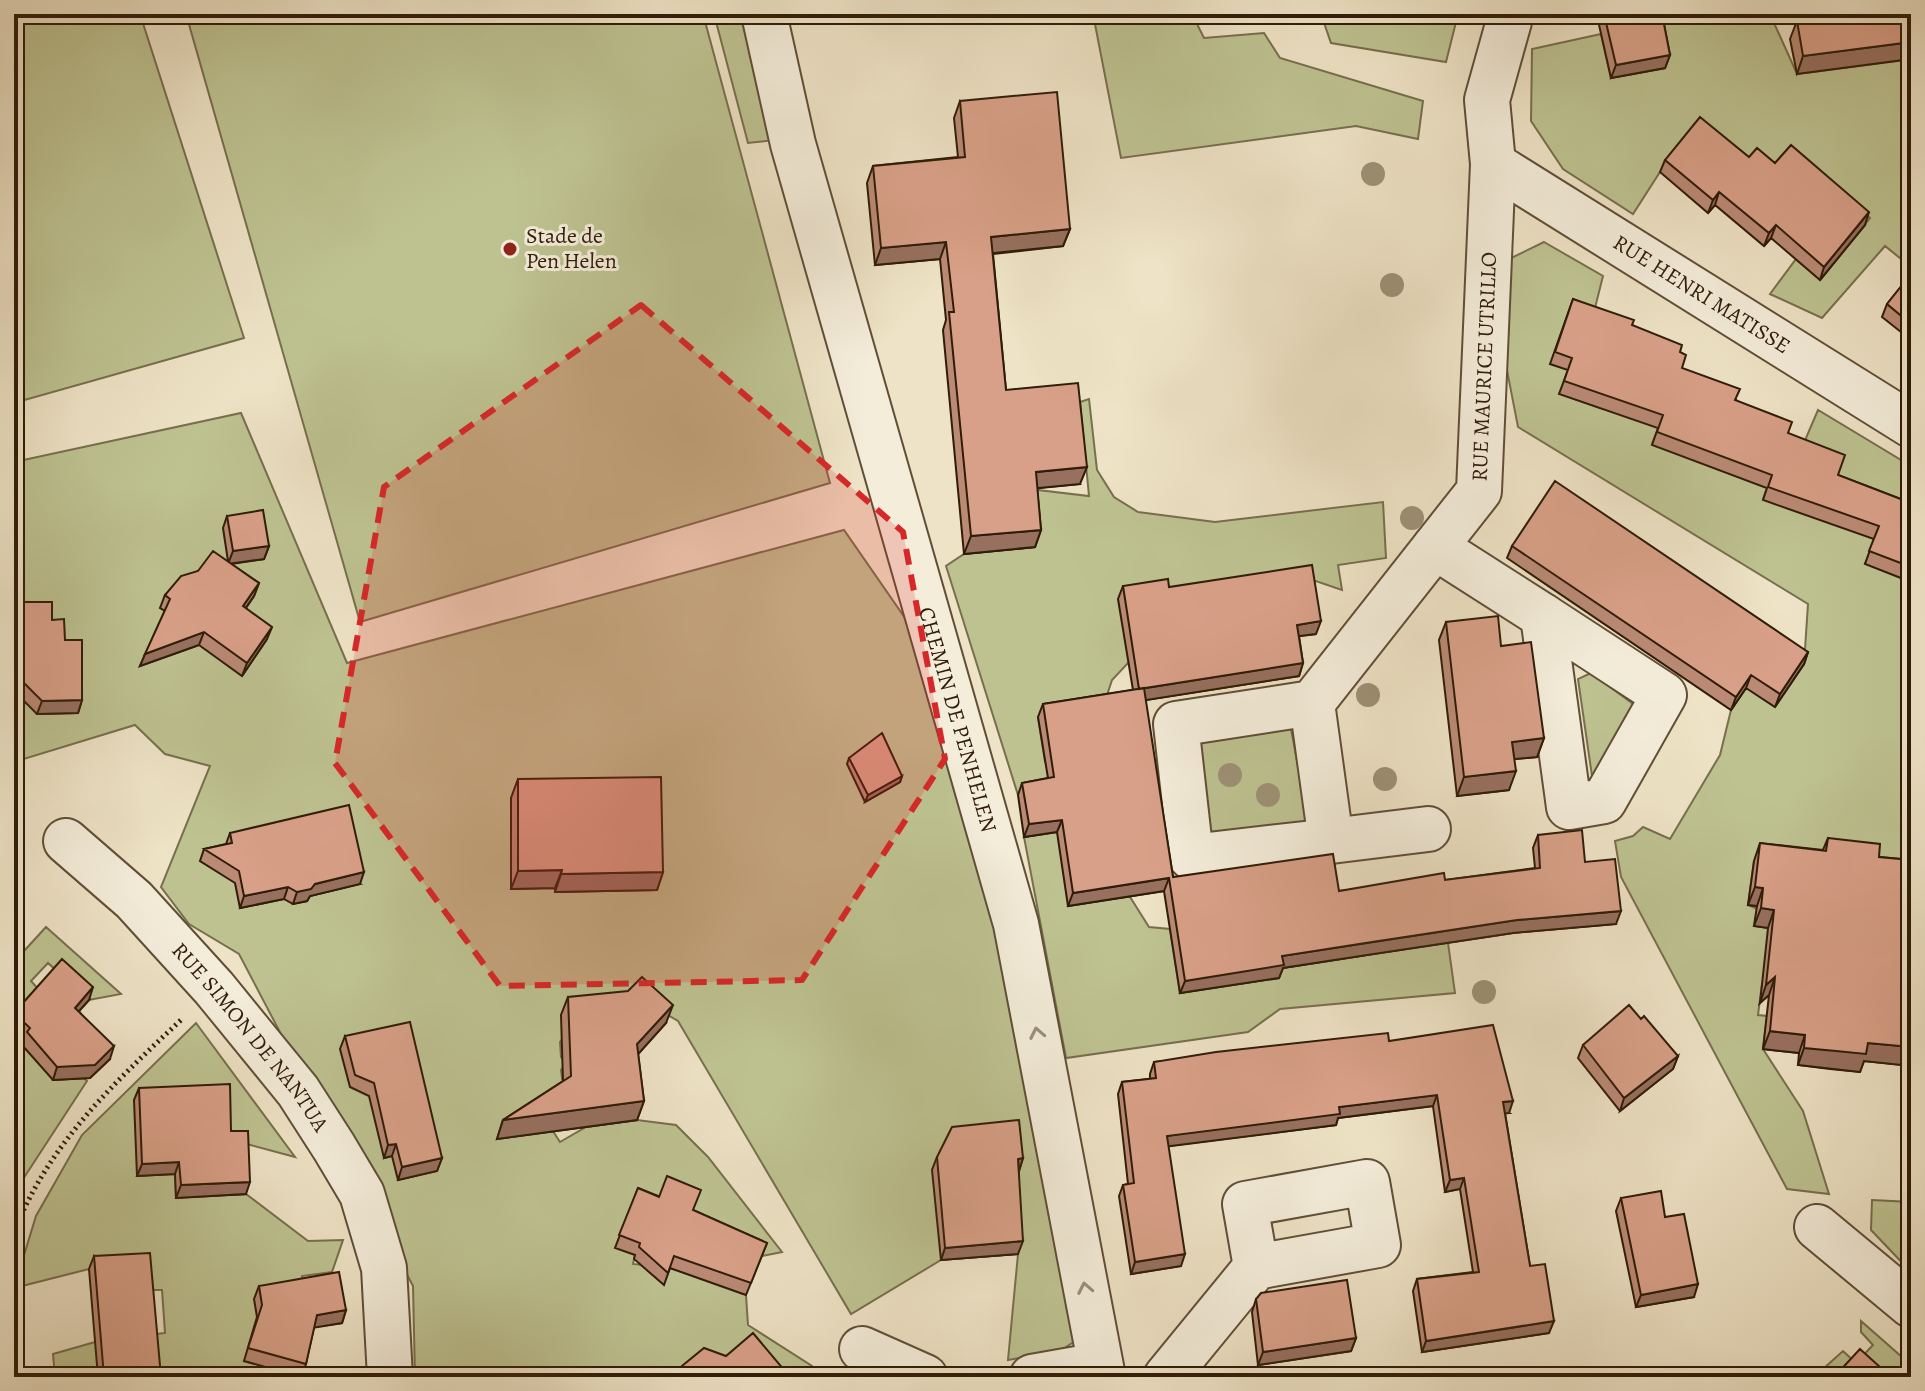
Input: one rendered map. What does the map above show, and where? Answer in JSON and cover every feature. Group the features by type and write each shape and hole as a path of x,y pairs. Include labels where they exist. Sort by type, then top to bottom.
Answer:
{"street":[{"name":"CHEMIN DE PENHELEN","path":"764,14 793,144 910,542 1016,924 1102,1371 1032,1377"},
{"name":"RUE MAURICE UTRILLO","path":"1312,703 1479,491 1493,164 1487,100 1511,14"},
{"name":"RUE HENRI MATISSE","path":"1493,164 1911,425"},
{"path":"1435,547 1543,616"},
{"path":"1331,841 1312,703 1176,724 1191,857 1331,841 1428,829"},
{"name":"RUE SIMON DE NANTUA","path":"66,841 134,900 214,988 298,1091 334,1147 362,1194 384,1268 390,1377"},
{"path":"1817,1227 1911,1305"},
{"path":"1166,1377 1256,1267"},
{"path":"862,1349 925,1377"}],"path":[{"path":"14,1232 29,1194 93,1104 214,988"}],"highlighted area":[{"path":"641,305 903,532 945,759 802,980 500,986 335,763 384,487"}],"green space":[{"path":"14,14 140,14 244,338 14,403"},
{"name":"Stade de Pen Helen","path":"186,14 703,14 830,483 360,622"},
{"path":"714,14 740,14 774,140 748,143"},
{"path":"1093,14 1192,14 1204,38 1264,33 1280,58 1423,101 1418,139 1356,126 1121,158"},
{"path":"1321,14 1458,14 1446,62 1331,43"},
{"path":"1655,14 1770,14 1797,74 1911,59 1911,267 1885,246 1822,318 1770,294 1796,259 1820,279 1870,218 1849,202 1825,190 1771,177 1660,172 1633,214 1563,169 1531,121 1532,49 1601,34 1611,78"},
{"path":"1544,242 1603,276 1592,320 1560,394 1600,408 1661,421 1652,444 1767,488 1763,499 1800,452 1818,410 1911,466 1911,503 1865,563 1911,582 1911,879 1754,861 1748,905 1812,933 1762,984 1758,1015 1767,1016 1763,1049 1803,1111 1829,1194 1787,1189 1621,877 1615,841 1633,836 1643,827 1670,839 1720,755 1731,710 1751,681 1804,664 1808,604 1518,427 1505,360 1503,262"},
{"path":"1089,399 1097,470 1114,497 1138,512 1215,522 1383,502 1386,558 1338,565 1342,590 1307,578 1128,663 1112,680 1103,707 1038,717 1045,762 1149,927 1170,929 1180,993 1268,970 1367,955 1358,899 1448,943 1455,993 1280,1009 1248,1032 1066,1058 1024,837 1041,834 1034,792 1018,795 946,566 964,554 1035,547 1029,489 1089,496 1080,402"},
{"path":"241,413 347,663 844,530 914,631 1005,943 1075,1341 1060,1351 1008,1360 1018,1254 941,1260 851,1314 678,1021 635,996 563,1038 560,1042 561,1057 566,1063 561,1070 564,1094 540,1111 560,1142 586,1127 637,1120 676,1125 708,1157 782,1252 762,1256 635,1255 633,1264 670,1268 746,1295 748,1325 812,1366 819,1377 415,1377 413,1286 239,954 189,924 161,887 210,766 165,754 135,725 14,762 14,462"},
{"path":"1591,673 1644,712 1593,783 1578,679"},
{"path":"1291,729 1310,829 1206,843 1193,743"},
{"path":"46,927 121,994 89,1000 48,963 31,981 40,991 14,1020 14,962"},
{"path":"196,1023 295,1157 243,1143 175,1174 176,1197 246,1194 308,1241 343,1240 332,1272 302,1276 303,1291 259,1332 244,1361 301,1377 55,1377 53,1354 95,1342 165,1333 162,1290 147,1290 145,1266 89,1269 14,1288 36,1216 82,1135"},
{"path":"14,1030 53,1080 59,1079 71,1066 87,1081 14,1193"},
{"path":"1872,1200 1911,1202 1911,1272 1871,1230"},
{"path":"1861,1321 1911,1365 1911,1377 1814,1377 1843,1351 1856,1363 1873,1345 1861,1332"}],"building":[{"path":"1604,14 1662,14 1670,55 1616,65"},
{"path":"1845,14 1911,14 1911,42 1803,56 1797,21"},
{"path":"1057,92 1070,229 991,237 1006,390 1078,383 1087,467 1036,472 1041,530 971,536 949,312 954,312 946,242 881,248 873,166 965,157 960,101"},
{"path":"1700,117 1749,157 1757,148 1775,163 1791,145 1869,212 1824,267 1776,225 1769,233 1719,192 1713,200 1665,160"},
{"path":"1911,274 1911,324 1887,304"},
{"path":"1573,299 1634,320 1632,325 1682,345 1680,352 1686,355 1682,368 1740,389 1735,400 1792,422 1788,433 1845,455 1838,475 1911,503 1911,567 1869,551 1879,526 1768,487 1772,475 1657,432 1663,415 1564,381 1572,358 1555,352"},
{"path":"1555,481 1808,652 1780,694 1751,675 1736,697 1512,546"},
{"path":"263,510 269,546 233,551 227,516"},
{"path":"213,551 259,583 243,606 272,627 247,663 204,632 145,654 170,599 165,595 181,576 198,571"},
{"path":"1312,565 1321,621 1297,625 1303,663 1139,689 1123,586 1168,579 1169,587"},
{"path":"14,602 52,602 52,620 64,619 65,640 82,640 82,700 42,701 15,674"},
{"path":"1498,616 1501,646 1531,642 1544,738 1512,742 1516,771 1464,777 1446,622"},
{"path":"1144,688 1173,877 1333,854 1339,891 1444,873 1445,880 1540,868 1538,835 1582,830 1585,862 1615,859 1621,911 1517,920 1282,956 1284,965 1185,981 1169,878 1073,893 1062,820 1029,824 1022,783 1054,777 1043,704"},
{"path":"882,733 902,776 868,795 849,758"},
{"path":"661,777 663,872 561,874 562,870 518,871 518,779"},
{"path":"349,805 364,872 315,884 311,889 297,892 288,887 244,896 239,871 204,849 232,843 230,833"},
{"path":"1828,838 1880,844 1879,857 1911,860 1911,1047 1868,1043 1866,1054 1804,1048 1805,1035 1770,1031 1775,977 1766,985 1774,910 1761,908 1763,888 1755,887 1760,843 1826,851"},
{"path":"62,959 93,987 75,1008 114,1046 95,1065 57,1067 27,1032 30,1028 14,1013"},
{"path":"642,977 673,1005 637,1044 644,1101 503,1120 571,1076 568,997 628,991"},
{"path":"1629,1005 1641,1019 1644,1016 1678,1056 1624,1098 1583,1045"},
{"path":"410,1022 442,1158 402,1167 396,1144 388,1145 374,1083 355,1075 345,1036"},
{"path":"1493,1025 1513,1101 1503,1102 1530,1266 1545,1264 1554,1321 1426,1341 1417,1279 1479,1272 1464,1178 1450,1180 1437,1095 1339,1107 1340,1114 1167,1136 1185,1254 1135,1262 1123,1185 1134,1183 1122,1082 1156,1078 1154,1062 1216,1052 1388,1033 1389,1041"},
{"path":"230,1084 231,1131 248,1131 250,1182 181,1185 179,1162 142,1164 139,1088"},
{"path":"1019,1120 1023,1158 1018,1159 1023,1241 945,1248 937,1157 952,1127"},
{"path":"667,1176 701,1190 693,1210 767,1243 751,1283 674,1256 668,1273 639,1247 640,1243 619,1235 638,1188 659,1197"},
{"path":"1661,1191 1665,1217 1684,1214 1698,1284 1641,1295 1621,1198"},
{"path":"150,1253 161,1377 104,1377 94,1256"},
{"path":"339,1272 346,1310 317,1315 306,1364 248,1348 262,1305 259,1286"},
{"path":"1347,1280 1356,1338 1263,1352 1256,1299 1261,1293"},
{"path":"753,1333 790,1377 679,1377 677,1370 704,1348 726,1356"},
{"path":"1860,1349 1891,1377 1834,1377"},
{"path":"471,1368 531,1369 531,1377 471,1377"},
{"path":"1648,1371 1649,1377 1612,1376"}],"place":[{"name":"Stade de Pen Helen","path":"510,249"}]}
